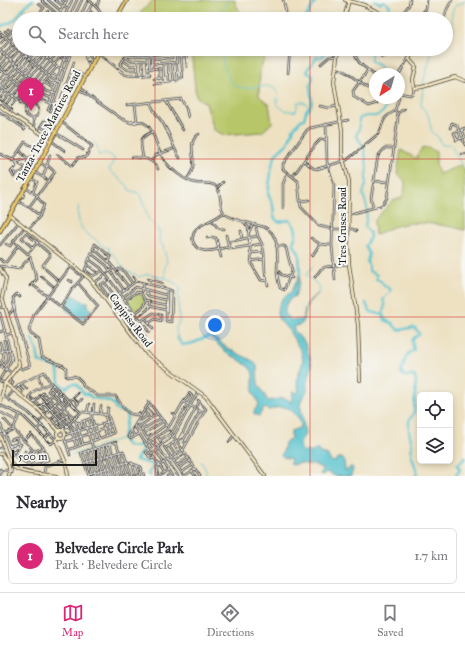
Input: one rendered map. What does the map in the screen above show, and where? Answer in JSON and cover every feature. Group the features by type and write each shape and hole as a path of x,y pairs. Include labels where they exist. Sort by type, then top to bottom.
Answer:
{"main road":[{"path":"120,12 127,0"},
{"path":"345,12 347,0 359,3 377,12"},
{"name":"Tanza-Trece Martires Road","path":"0,231 34,173 91,67 95,56"},
{"name":"Tres Cruses Road","path":"337,56 334,82 342,130 342,155 350,181 348,215 349,264 358,325 360,380"},
{"path":"410,56 409,59 416,66 413,79 414,88 455,77 465,81"},
{"path":"0,106 51,140"},
{"name":"Capipisa Road","path":"10,215 94,283 147,354 207,399 265,476"},
{"path":"0,267 6,279 2,297 13,333 19,362 18,367 5,383 0,403"},
{"path":"5,383 38,409 59,431 59,437"},
{"path":"59,431 63,430 65,433 64,436 59,437 56,440 65,460 68,476"},
{"path":"0,435 13,466 19,470 56,476"},
{"path":"0,455 2,454 10,468 8,474"}],"street":[{"path":"43,0 42,1 54,12"},
{"path":"48,0 61,11 67,0"},
{"path":"55,0 68,9"},
{"path":"62,0 66,3"},
{"path":"66,12 72,0"},
{"path":"71,12 77,0"},
{"path":"70,5 77,11 82,0"},
{"path":"82,12 88,0 99,12"},
{"path":"96,7 99,1 97,0"},
{"path":"283,0 286,12"},
{"path":"404,12 409,5 410,0"},
{"path":"422,12 426,7 427,0"},
{"path":"446,12 452,0"},
{"path":"89,10 92,3"},
{"path":"39,4 44,8 41,12"},
{"path":"0,44 12,32 8,29"},
{"path":"4,31 9,35"},
{"path":"0,32 12,43"},
{"path":"0,38 3,35"},
{"path":"12,38 0,51 46,91 58,94"},
{"path":"0,59 12,45"},
{"path":"12,51 0,66 32,95"},
{"path":"0,72 14,56"},
{"path":"0,79 20,56"},
{"path":"26,107 0,86 26,56 49,76 62,82"},
{"path":"0,92 32,56"},
{"path":"1,97 37,56"},
{"path":"4,100 43,56"},
{"path":"12,105 55,56"},
{"path":"65,56 69,58 52,111 50,111 48,110 51,98 62,64 65,56"},
{"path":"90,56 93,62"},
{"path":"102,56 122,72 132,76 148,74 146,56"},
{"path":"136,56 126,57 120,64 126,69 138,70"},
{"path":"151,56 152,69"},
{"path":"152,60 172,58 172,56"},
{"path":"288,73 289,56"},
{"path":"321,64 329,57 337,56"},
{"path":"356,56 357,61 368,70 353,91 355,99 369,106 374,104"},
{"path":"20,103 60,57 68,62"},
{"path":"85,57 91,67"},
{"path":"126,57 132,61 147,60"},
{"path":"178,78 177,57 186,57 187,67"},
{"path":"154,84 174,82 178,81 178,78 183,78 181,57"},
{"path":"7,103 47,58 65,70"},
{"path":"403,68 409,59"},
{"path":"123,60 131,66 138,66"},
{"path":"142,60 143,75"},
{"path":"57,61 62,64"},
{"path":"137,61 138,75"},
{"path":"56,131 54,125 56,114 74,62"},
{"path":"152,64 177,62"},
{"path":"163,63 164,83"},
{"path":"168,63 169,82"},
{"path":"172,63 174,82"},
{"path":"28,101 58,66"},
{"path":"158,68 159,79"},
{"path":"148,69 163,68"},
{"path":"336,68 342,70 369,88"},
{"path":"72,69 85,77"},
{"path":"54,70 60,72"},
{"path":"52,73 58,77"},
{"path":"154,79 164,78"},
{"path":"46,79 50,83 56,84"},
{"path":"43,83 55,89"},
{"path":"79,88 122,119 130,122 146,124 152,131 165,162 186,180 197,184 212,184 217,188 224,213 228,216 264,226 270,230 274,236 276,246 277,270 280,288 281,290 284,290 286,289 292,271 286,248 284,246 276,246"},
{"path":"405,94 410,95 414,92 414,88"},
{"path":"38,90 51,98"},
{"path":"35,92 40,99 54,104"},
{"path":"31,101 34,97 32,95"},
{"path":"24,98 31,101"},
{"path":"35,105 38,99 40,99"},
{"path":"127,105 181,99 186,108 188,117"},
{"path":"0,100 12,110 10,114"},
{"path":"166,100 183,130"},
{"path":"151,102 154,112 166,127 174,148 180,158"},
{"path":"26,107 30,104 35,105"},
{"path":"135,104 137,122"},
{"path":"304,161 315,169 347,160 380,132 383,120 395,111 397,104"},
{"path":"26,107 26,115 30,118 36,116 38,112 35,105"},
{"path":"320,106 328,108 338,106"},
{"path":"397,113 404,109"},
{"path":"348,215 380,206 385,202 398,118 395,111"},
{"path":"0,112 25,129 24,130"},
{"path":"33,117 37,131"},
{"path":"348,120 314,126 307,130 283,164 283,169 299,184 301,207 319,226 332,229 348,229 356,231"},
{"path":"37,131 44,121 48,122 48,127"},
{"path":"57,154 72,166 79,157 85,158 92,146 61,122"},
{"path":"450,128 451,123 457,125 458,131 463,138 465,145"},
{"path":"326,124 328,166 334,185 332,245 335,280"},
{"path":"40,127 45,130 48,127"},
{"path":"48,127 83,150"},
{"path":"463,138 456,140 454,133 465,128"},
{"path":"462,129 463,138"},
{"path":"143,158 141,140 143,136 152,131"},
{"path":"186,180 193,168 192,141 194,137 199,134"},
{"path":"293,177 318,142 327,139"},
{"path":"51,140 65,151"},
{"path":"12,161 26,142 37,150 34,156 17,162 11,172 14,177"},
{"path":"151,160 154,156 174,148"},
{"path":"374,208 372,198 378,156 385,148 393,148"},
{"path":"19,150 26,157"},
{"path":"0,154 49,181"},
{"path":"43,177 50,155"},
{"path":"132,157 151,160 158,169"},
{"path":"27,162 36,168"},
{"path":"29,207 55,172 48,165 42,165 39,162"},
{"path":"13,169 15,175 26,168"},
{"path":"283,209 283,184 288,174"},
{"path":"31,178 37,182 32,192"},
{"path":"374,181 389,182"},
{"path":"217,188 223,182"},
{"path":"23,197 24,189 32,192 44,205 40,216 28,229"},
{"path":"300,201 310,200"},
{"path":"18,201 29,207 40,216"},
{"path":"224,213 197,228 193,241 196,247 207,251 262,244"},
{"path":"212,221 218,228 224,229"},
{"path":"242,221 249,227"},
{"path":"0,245 19,222"},
{"path":"249,227 254,224"},
{"path":"249,227 249,246 252,265 260,279 262,281 267,281"},
{"path":"256,228 264,252 265,272 268,285"},
{"path":"6,244 10,246 23,229 50,254 43,267 59,280"},
{"path":"240,231 242,239"},
{"path":"26,233 22,239 33,248"},
{"path":"226,235 229,247"},
{"path":"228,242 258,236"},
{"path":"208,238 216,238 221,257"},
{"path":"311,238 320,244 332,245"},
{"path":"13,241 28,254 40,239"},
{"path":"103,270 93,276 85,270 95,244 111,257 109,262"},
{"path":"312,256 320,244"},
{"path":"0,260 6,262 18,246"},
{"path":"93,248 109,262 128,287"},
{"path":"250,253 264,252"},
{"path":"92,253 106,265 124,290"},
{"path":"0,267 19,269 30,257 38,279 30,286"},
{"path":"89,259 103,270 149,332"},
{"path":"251,261 264,259"},
{"path":"87,264 98,274"},
{"path":"316,277 321,269 325,267 349,264"},
{"path":"61,307 72,289 83,277 71,265 34,312 29,328 31,334 39,340 42,357 64,366 66,368 66,377 77,377 84,386 98,396 115,396 123,408 134,416 139,413"},
{"path":"94,283 114,268"},
{"path":"116,271 122,269 132,284"},
{"path":"277,270 282,275 291,277"},
{"path":"41,276 54,287"},
{"path":"133,277 136,281 167,289 172,291 171,322 166,321 167,289"},
{"path":"109,279 100,286 111,300 136,281"},
{"path":"148,279 162,283"},
{"path":"104,282 115,296"},
{"path":"155,286 156,282"},
{"path":"34,286 83,324 98,307 97,303 78,283"},
{"path":"144,283 141,293 146,300 166,306"},
{"path":"123,297 136,287 167,295"},
{"path":"146,289 146,293 149,296 167,301"},
{"path":"125,300 137,292 141,293"},
{"path":"18,367 30,367 15,313 14,296 17,294 20,298"},
{"path":"135,313 143,307 146,300"},
{"path":"140,339 129,325 148,310 150,302"},
{"path":"8,314 13,310 14,304"},
{"path":"149,306 166,310"},
{"path":"0,308 5,307"},
{"path":"120,319 131,307"},
{"path":"116,314 121,310 125,312"},
{"path":"0,313 12,359 0,380 5,383"},
{"path":"8,314 15,313"},
{"path":"141,321 153,313 161,315 161,321 155,319 149,323"},
{"path":"146,319 153,329"},
{"path":"133,321 145,336"},
{"path":"0,332 5,330"},
{"path":"6,335 13,333"},
{"path":"1,366 4,358 0,342 7,339"},
{"path":"1,366 8,358 4,340"},
{"path":"0,352 10,349"},
{"path":"1,366 12,373"},
{"path":"9,396 18,386 44,372 50,382 81,412 107,415"},
{"path":"37,375 43,386"},
{"path":"8,378 13,383 10,386"},
{"path":"44,380 48,378"},
{"path":"26,400 34,391 50,382"},
{"path":"21,384 27,389"},
{"path":"53,384 48,391 56,398"},
{"path":"18,386 23,391 20,395"},
{"path":"50,388 66,404"},
{"path":"38,409 58,389"},
{"path":"148,456 146,452 158,447 174,436 199,392"},
{"path":"32,404 40,395 44,393 76,422 81,422 92,418"},
{"path":"49,421 78,393"},
{"path":"145,444 153,439 157,436 169,428 175,415 189,393 192,396 171,432 160,441 157,436"},
{"path":"0,403 23,416 51,444 56,440 27,411 2,395"},
{"path":"40,395 74,428 80,445"},
{"path":"40,421 52,406 64,395"},
{"path":"29,396 47,412"},
{"path":"73,398 78,404"},
{"path":"75,407 82,399"},
{"path":"168,470 158,476 156,468 159,465 163,463 171,457 183,450 206,408 199,400 180,437 177,441 165,448 171,457 174,461 176,465 184,476 195,468"},
{"path":"58,401 75,418"},
{"path":"139,434 131,439 128,436 149,402 169,428 200,476"},
{"path":"184,402 204,413"},
{"path":"44,403 67,426 72,433 76,447"},
{"path":"87,412 89,404"},
{"path":"94,404 92,418 99,439"},
{"path":"100,414 101,406"},
{"path":"146,407 154,416"},
{"path":"68,450 114,434 107,415 108,408"},
{"path":"23,416 27,411"},
{"path":"144,411 150,419"},
{"path":"183,440 200,411"},
{"path":"0,417 1,412 18,421"},
{"path":"53,417 63,430 81,412"},
{"path":"55,426 69,413"},
{"path":"0,435 13,430 20,414"},
{"path":"139,426 158,414"},
{"path":"105,415 110,435"},
{"path":"137,422 148,415"},
{"path":"142,430 161,418"},
{"path":"4,419 34,451"},
{"path":"88,419 95,440"},
{"path":"70,455 64,436 110,420"},
{"path":"84,421 104,476"},
{"path":"144,434 164,421"},
{"path":"76,422 84,444"},
{"path":"81,422 82,427"},
{"path":"137,422 153,448"},
{"path":"0,423 13,456 32,466 48,460 44,448 31,434 24,441"},
{"path":"102,423 107,436"},
{"path":"99,424 100,430"},
{"path":"37,430 41,425"},
{"path":"147,438 166,425"},
{"path":"65,442 112,426"},
{"path":"134,426 152,454"},
{"path":"131,431 135,436"},
{"path":"45,438 50,433"},
{"path":"229,442 234,435"},
{"path":"180,437 186,445"},
{"path":"11,440 15,438 19,447"},
{"path":"153,439 178,476"},
{"path":"127,475 123,463 120,452 116,442 81,453 88,475 106,468 110,467 123,463 127,462 141,468 144,476"},
{"path":"9,446 18,443"},
{"path":"173,443 179,453"},
{"path":"13,456 21,444"},
{"path":"106,444 116,476"},
{"path":"110,444 120,476 130,473"},
{"path":"103,446 112,476"},
{"path":"169,446 175,455"},
{"path":"11,451 19,447"},
{"path":"99,447 108,476"},
{"path":"148,456 156,451 158,447"},
{"path":"0,448 6,451"},
{"path":"34,451 44,448"},
{"path":"93,448 100,476"},
{"path":"28,464 29,453 32,449"},
{"path":"88,450 96,476"},
{"path":"24,462 25,451"},
{"path":"32,466 34,451"},
{"path":"156,451 172,476"},
{"path":"39,452 43,462"},
{"path":"85,452 92,476"},
{"path":"85,463 124,452 132,476"},
{"path":"117,453 123,476"},
{"path":"174,461 185,454"},
{"path":"148,456 151,459 154,457 164,472"},
{"path":"176,465 188,457"},
{"path":"44,474 46,466 65,460"},
{"path":"179,469 190,461"},
{"path":"132,463 136,476"},
{"path":"181,472 193,465"},
{"path":"1,471 5,470 8,474 11,473 13,466"},
{"path":"133,467 137,466"},
{"path":"137,466 140,476"},
{"path":"0,469 0,476"},
{"path":"191,471 194,476"}],"green space":[{"path":"153,0 235,0 240,12 141,12"},
{"path":"192,56 265,56 260,70 259,96 269,104 272,123 262,132 224,135 214,130 206,103 196,97"},
{"path":"423,147 436,152 436,165 439,174 461,165 465,169 465,230 438,225 410,223 393,227 375,235 374,222 378,216 393,200 402,198 405,182 397,174 401,150 417,159 417,155"},
{"path":"137,293 140,293 145,300 143,306 136,312 127,301"}],"water":[{"path":"300,270 295,296 290,299 285,308 285,314 289,319 300,320 304,316 306,305 311,299 319,293 308,303 302,324 293,327 295,332 305,343 312,366 307,382 307,391 301,400 300,406 305,434 300,442 301,450 312,453 315,449 317,449 320,453 328,455 330,460 335,462 337,458 342,458 344,460 345,470 347,471 350,467 353,469 351,476 335,476 328,472 322,475 320,474 323,470 322,468 312,464 300,463 293,465 290,463 291,459 283,457 281,455 285,443 291,438 291,431 301,427 299,420 292,411 285,407 269,410 264,408 259,416 254,414 254,411 259,404 253,392 253,373 250,368 237,358 226,353 209,336 212,336 227,348 253,361 257,366 258,384 268,401 283,398 289,400 291,403 293,391 296,393 299,391 297,380 303,361 301,351 289,331 278,318 277,311 282,299 291,292 298,279"},
{"path":"73,295 82,301 88,302 88,306 91,310 86,317 78,319 65,309 70,296"}],"waterway":[{"path":"21,12 33,0"},
{"path":"221,12 228,0"},
{"path":"309,12 316,0"},
{"path":"374,0 380,3 384,1 390,6 389,9 384,12"},
{"path":"452,12 456,5 465,1"},
{"path":"0,26 12,21"},
{"path":"453,24 453,31"},
{"path":"222,56 229,78 236,86 242,88 261,86 273,88 278,93 277,104 281,108 288,111 296,111 298,102 303,102 308,106 306,111"},
{"path":"300,275 299,253 293,243 296,229 290,220 278,222 274,217 273,205 268,194 272,165 276,154 288,143 294,128 301,120 304,119 306,111 310,107 312,101 310,87 313,77 307,70 317,57 323,56"},
{"path":"371,56 371,62 380,66 380,68"},
{"path":"423,85 430,56"},
{"path":"423,88 421,105 428,115 432,132 438,137 442,145 450,144 453,147 453,150 461,165 465,169"},
{"path":"363,146 356,135 359,130 359,119 367,116 378,115 383,112 387,104"},
{"path":"93,141 97,146 99,156 102,153 106,153 113,157 114,160 109,170 128,186 129,190 140,195 149,220 157,228 160,234 159,240 163,246 167,261 165,266 165,277"},
{"path":"364,147 367,167 366,184 363,194 367,207 365,227 370,233 370,238 365,246 369,254 367,262 369,271 377,275 376,279 381,281 384,286 391,290 383,300 385,305 383,315"},
{"path":"79,206 79,220 84,230 104,247 109,248 109,251 127,271 139,277 148,274 163,278 165,277 179,286 179,322 176,328 177,337"},
{"path":"313,266 306,275 315,282 320,289 318,294"},
{"path":"366,303 370,311 383,315 385,320 392,323 398,330 415,328 419,333 419,335 412,341 414,350 407,356 401,373 405,376 414,376 416,380 414,412 409,421 409,431 412,445 411,454 417,472 416,476"},
{"path":"177,337 182,345 193,343 210,336"},
{"path":"32,339 37,350 39,362 57,367 59,381 62,386 66,388 72,384 76,384 84,394 88,394 92,398 111,402 115,405 115,409 128,414 123,438 124,442 129,446 136,447 141,444 143,449 136,460 152,464 153,467 148,474 151,476"},
{"path":"4,395 9,400"},
{"path":"15,404 28,411 55,437"},
{"path":"96,447 123,438"},
{"path":"72,455 93,448"},
{"path":"455,476 460,470 457,465 465,458"},
{"path":"201,462 206,470 206,476"}],"place":[{"name":"Belvedere Circle Park","path":"31,111"}]}
